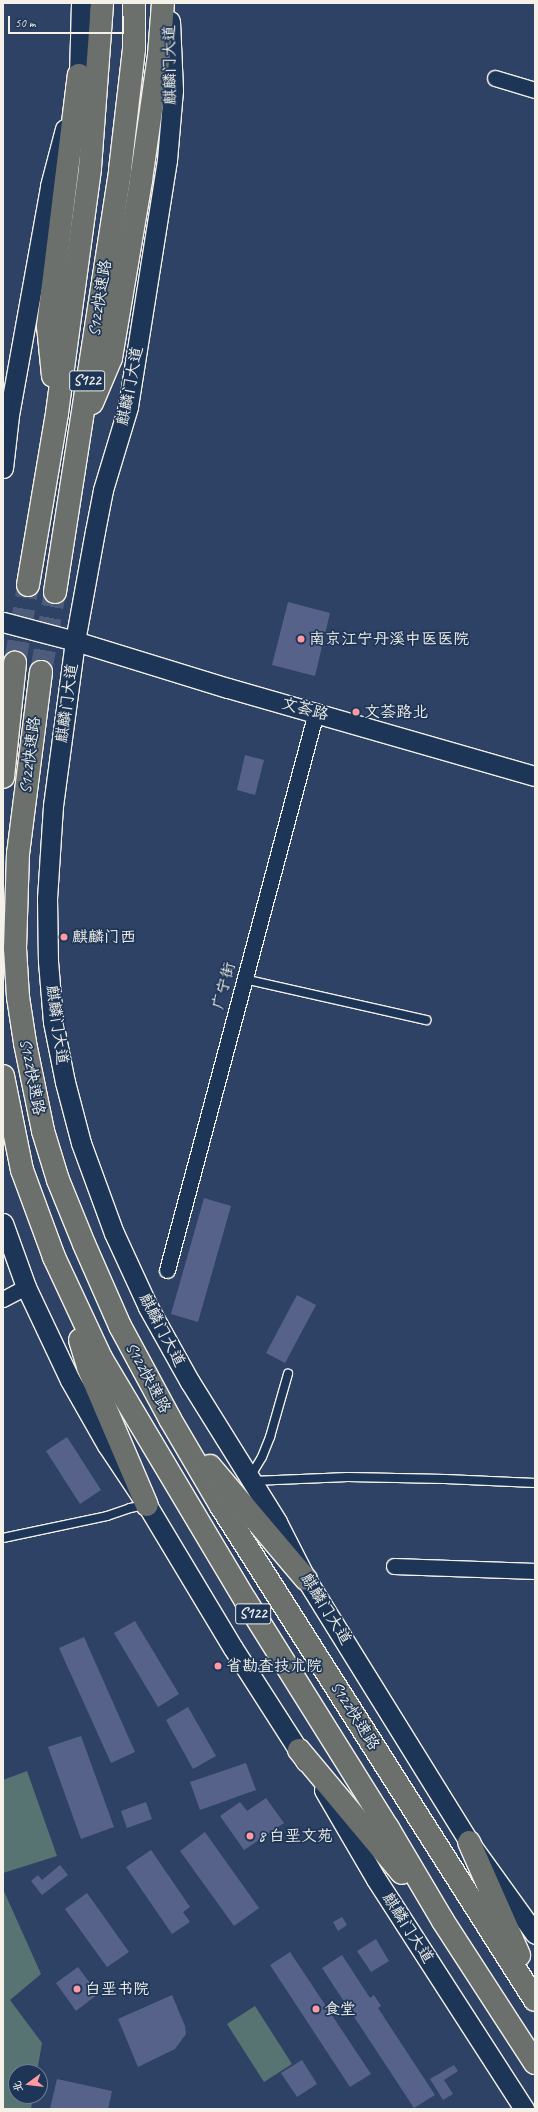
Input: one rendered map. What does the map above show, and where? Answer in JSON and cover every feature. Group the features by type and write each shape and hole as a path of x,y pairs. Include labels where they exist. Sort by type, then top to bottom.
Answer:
{"highway":[{"name":"S122快速路","path":"28,586 57,413 90,168 102,3"},
{"name":"S122快速路","path":"55,592 120,170 134,49 134,3"},
{"path":"78,438 111,358 159,55 163,3"},
{"path":"57,413 48,326 79,75"},
{"name":"S122快速路","path":"3,778 15,663"},
{"name":"S122快速路","path":"41,672 18,853 15,948 18,997 25,1043 43,1130 58,1180 120,1326 170,1419 221,1506 535,2000"},
{"name":"S122快速路","path":"3,1076 22,1170 54,1257 101,1358 246,1601 388,1828 443,1921 535,2063"},
{"path":"54,1257 88,1367 147,1505"},
{"path":"170,1419 306,1579"},
{"path":"299,1750 443,1921"},
{"path":"469,1842 535,1990"}],"street":[{"path":"3,468 9,415 50,186 79,75 81,3"},
{"name":"麒麟门大道","path":"169,3 173,90 167,160 128,407 103,490 75,641 53,806 47,898 48,961 53,1022 65,1082 81,1143 114,1233 148,1307 190,1382 277,1522 306,1579 469,1842 535,1934"},
{"path":"495,78 535,90"},
{"name":"文荟路","path":"3,622 75,641 228,688 535,776"},
{"name":"广宁街","path":"167,1270 316,712"},
{"name":"麒麟门大道","path":"3,1223 26,1287 70,1380 107,1446 147,1505 233,1648 299,1750 376,1879 524,2109"},
{"path":"3,1299 26,1287"},
{"path":"394,1566 535,1571"}],"lane":[{"path":"244,979 426,1020"},
{"path":"288,1374 270,1437 251,1479 348,1477 535,1483"},
{"path":"3,1538 107,1516 130,1508 147,1505"}],"green space":[{"path":"27,1771 57,1856 3,1873 3,1780"},
{"path":"3,1889 41,1974 10,2000 42,2043 38,2064 8,2064 8,2104 32,2104 31,2109 3,2109"},
{"path":"255,2006 292,2064 264,2082 227,2024"}],"building":[{"name":"南京江宁丹溪中医医院","path":"288,602 330,613 315,676 272,665"},
{"path":"245,755 264,760 255,795 237,790"},
{"path":"204,1198 231,1206 198,1322 171,1314"},
{"path":"297,1295 316,1305 285,1363 266,1353"},
{"path":"67,1437 101,1490 80,1504 46,1451"},
{"path":"135,1621 179,1694 158,1707 114,1633"},
{"path":"84,1637 135,1752 111,1763 59,1648"},
{"path":"188,1707 216,1756 193,1769 166,1720"},
{"path":"81,1736 114,1827 81,1839 48,1747"},
{"path":"246,1763 256,1790 200,1810 190,1782"},
{"name":"8 白垩文苑","path":"266,1798 284,1823 244,1850 220,1816 240,1802 247,1811"},
{"path":"146,1802 152,1819 127,1828 121,1811"},
{"path":"205,1832 259,1908 234,1926 180,1851"},
{"path":"151,1850 190,1907 183,1912 190,1922 172,1934 126,1867"},
{"path":"60,1865 68,1875 42,1895 31,1881 38,1875 42,1880"},
{"path":"87,1893 129,1952 107,1967 65,1909"},
{"path":"342,1917 347,1925 338,1931 333,1922"},
{"path":"376,1939 389,1961 371,1972 357,1951"},
{"path":"290,1952 371,2074 350,2087 270,1965"},
{"path":"342,1955 370,1998 374,1995 381,2006 378,2008 435,2095 414,2108 322,1968"},
{"name":"白垩书院","path":"78,1967 98,1994 76,2011 56,1983"},
{"path":"172,1995 185,2026 186,2034 175,2049 138,2067 118,2019"},
{"path":"302,2060 317,2084 297,2097 281,2073"},
{"path":"454,2065 458,2071 444,2080 453,2094 443,2100 430,2079"},
{"path":"57,2079 112,2091 108,2109 50,2109"}],"tunnel":[{"path":"15,663 28,585"},
{"path":"41,672 55,592"}],"place":[{"name":"南京江宁丹溪中医医院","path":"301,639"},
{"name":"文荟路北","path":"356,712"},
{"name":"麒麟门西","path":"64,937"},
{"name":"省勘查技术院","path":"218,1666"},
{"name":"8 白垩文苑","path":"250,1836"},
{"name":"白垩书院","path":"77,1989"},
{"name":"食堂","path":"316,2009"}]}
